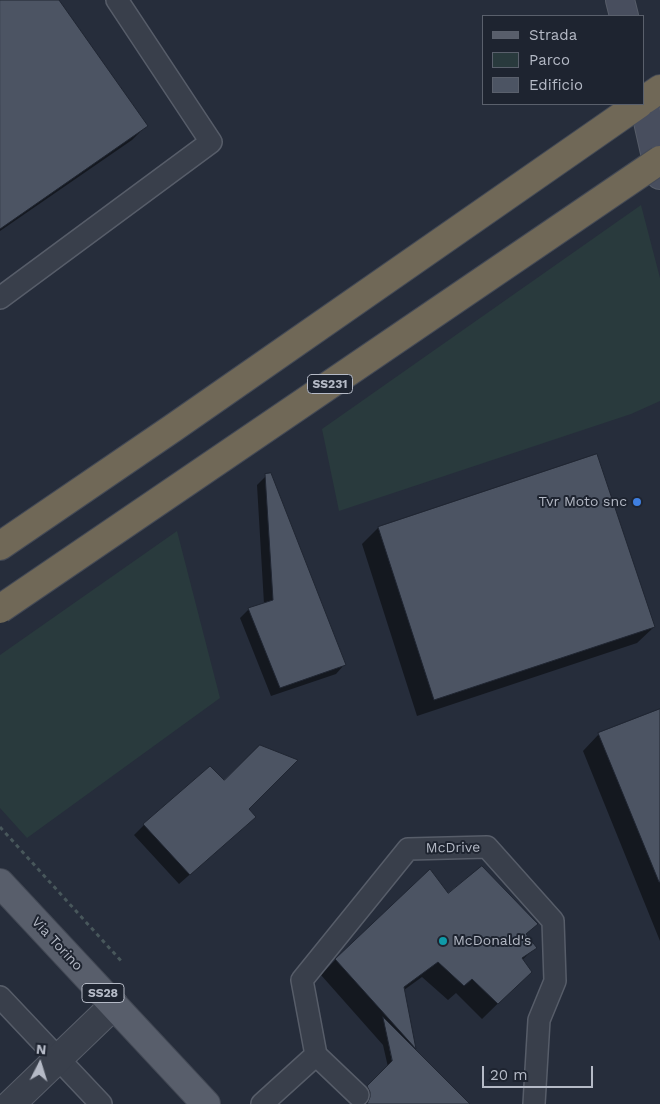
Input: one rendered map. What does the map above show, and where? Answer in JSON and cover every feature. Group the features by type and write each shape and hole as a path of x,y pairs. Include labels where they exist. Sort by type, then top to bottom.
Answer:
{"highway":[{"path":"645,101 660,89"},
{"path":"0,546 638,105"},
{"name":"SS231","path":"0,609 660,160"}],"main road":[{"name":"Via Torino","path":"0,883 206,1104"}],"street":[{"path":"620,0 624,15"},
{"path":"645,105 660,175"},
{"path":"11,1104 114,1005"}],"lane":[{"path":"0,298 211,142 117,0"},
{"name":"McDrive","path":"316,1054 302,980 408,848 487,847 553,921 555,982 539,1020 534,1104"},
{"path":"0,997 101,1104"},
{"path":"262,1104 316,1054 358,1095"}],"green space":[{"path":"641,205 660,278 660,401 631,414 339,511 322,429"},
{"path":"177,531 220,698 27,838 0,808 0,655"}],"building":[{"path":"0,0 59,0 148,126 0,229"},
{"path":"597,454 655,627 434,700 378,527"},
{"path":"271,473 346,665 280,688 248,608 273,600 265,474"},
{"path":"660,709 660,882 659,882 598,733"},
{"path":"260,745 298,760 249,809 256,817 190,875 143,824 210,766 224,780"},
{"name":"McDonald's","path":"482,866 538,924 526,934 537,948 522,958 532,972 498,1004 472,979 464,986 438,962 404,987 416,1049 335,959 430,869 448,893"},
{"path":"383,1017 470,1104 367,1104 370,1092 367,1086 392,1061"}],"place":[{"name":"Tvr Moto snc","path":"637,502"},
{"name":"McDonald's","path":"443,941"}]}
